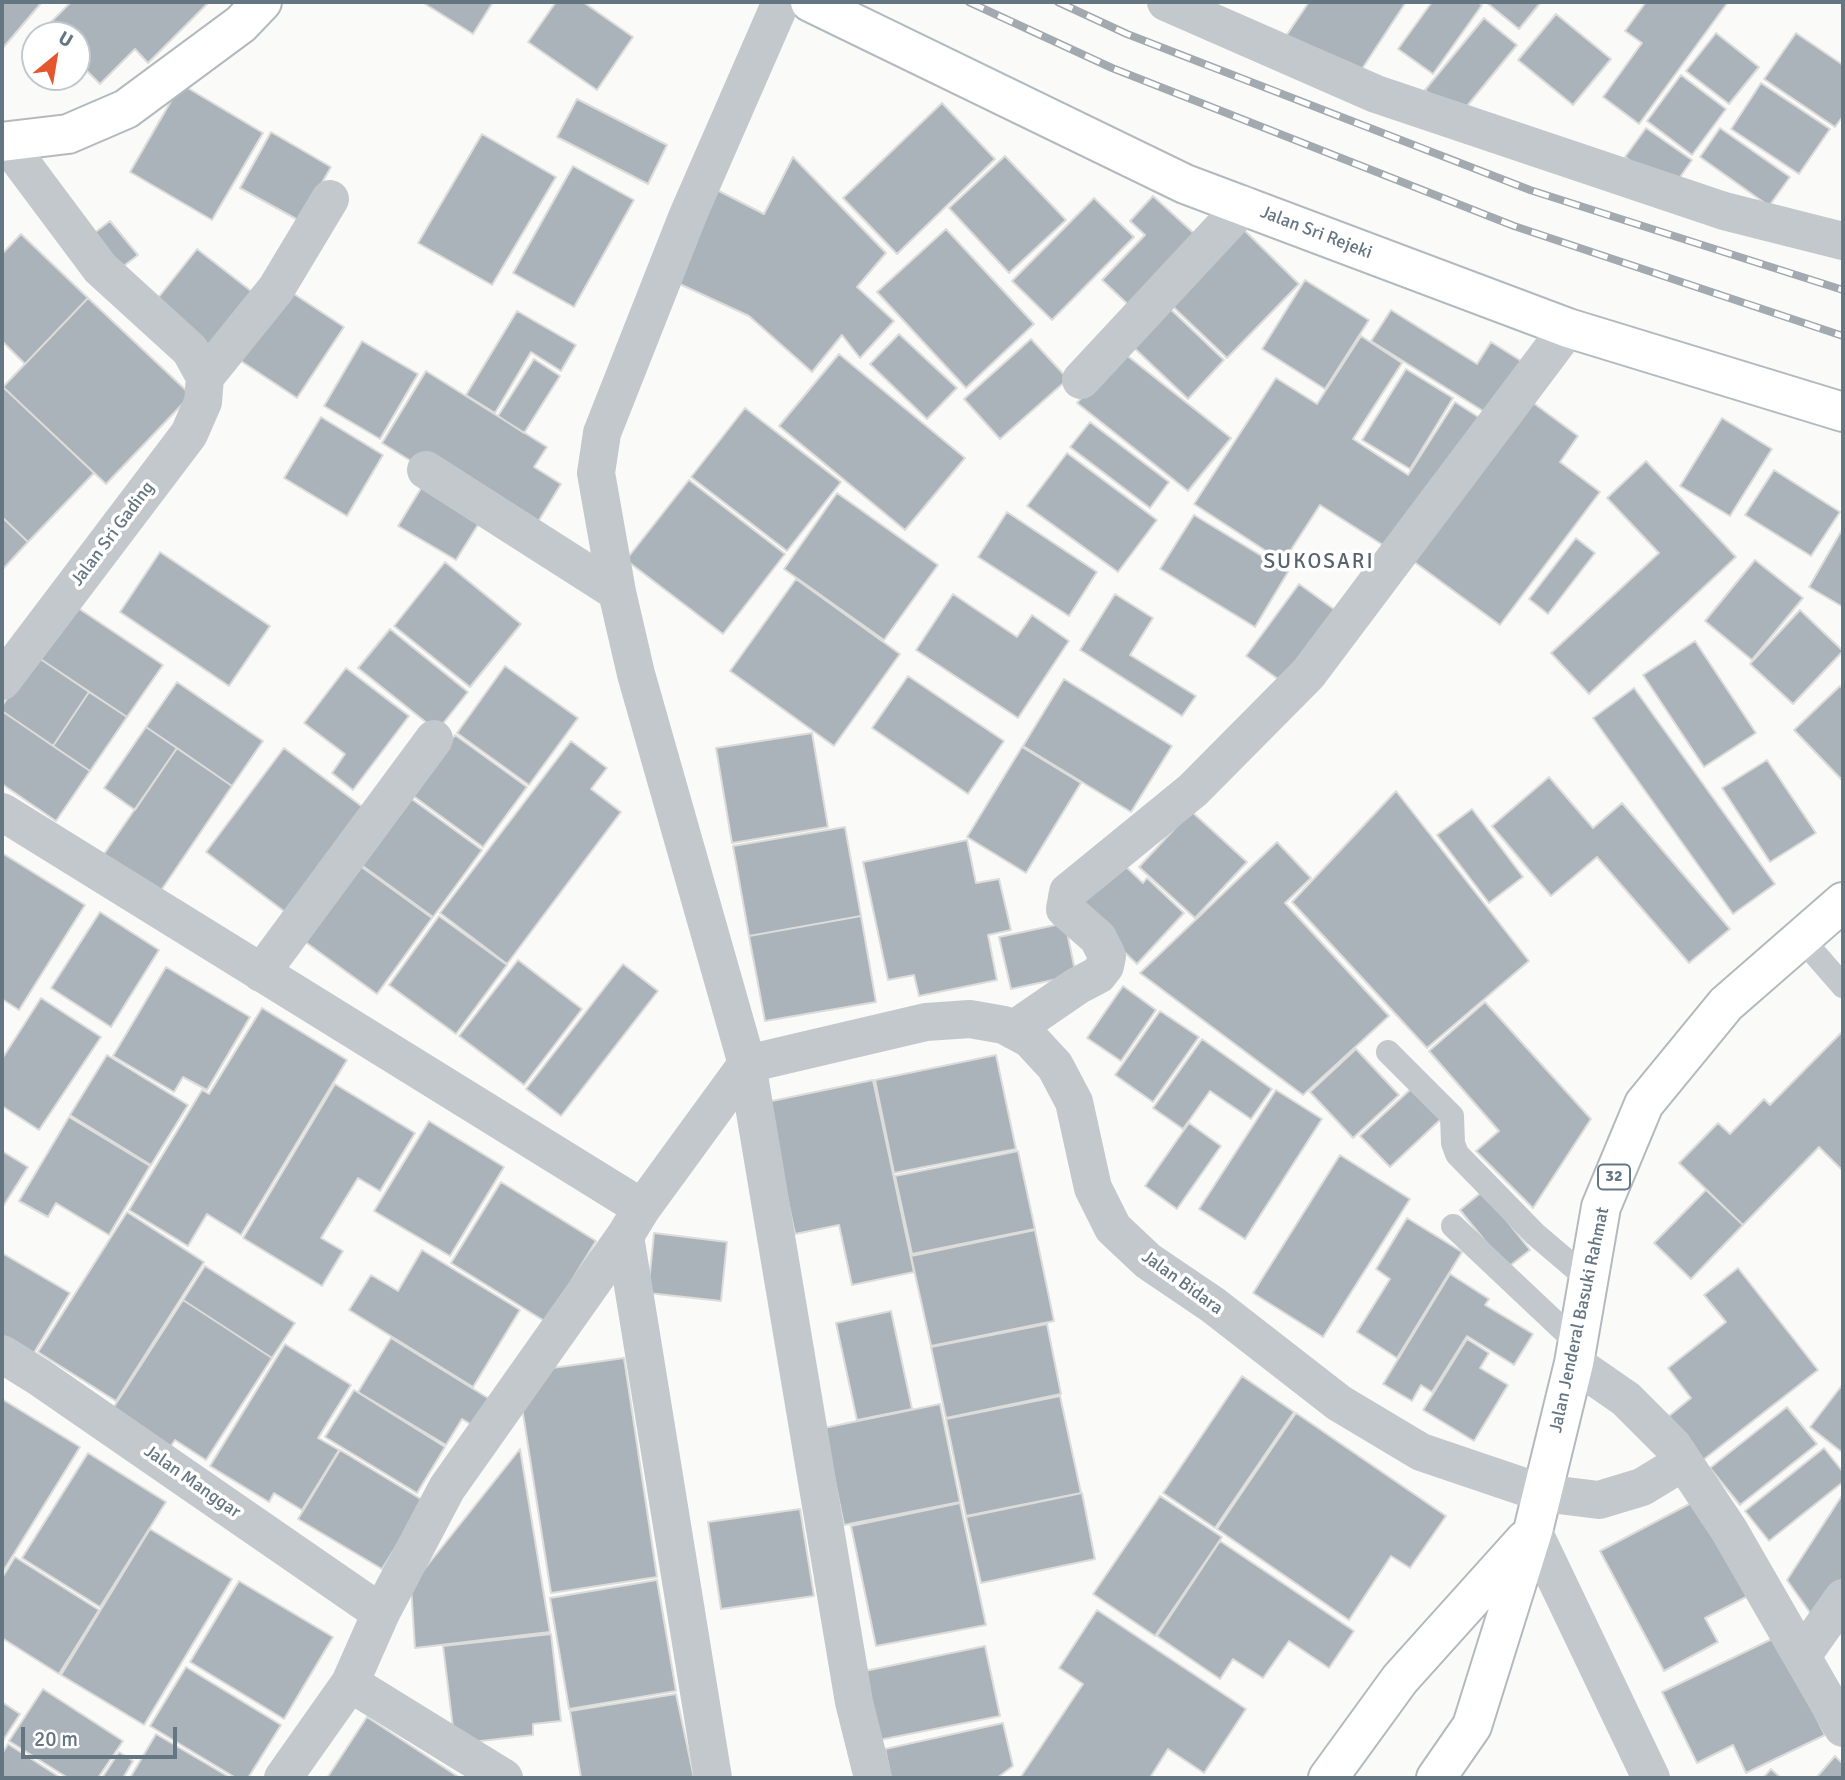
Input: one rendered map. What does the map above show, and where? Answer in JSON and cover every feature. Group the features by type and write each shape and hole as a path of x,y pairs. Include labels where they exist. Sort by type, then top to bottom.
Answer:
{"main road":[{"path":"4,142 68,134 126,109 241,24 262,2"},
{"name":"Jalan Sri Rejeki","path":"810,2 1185,184 1568,328 1843,412"},
{"name":"Jalan Jenderal Basuki Rahmat","path":"1436,1778 1472,1726 1533,1531 1576,1353 1601,1207 1644,1104 1726,1004 1843,902"},
{"name":"Jalan Jenderal Basuki Rahmat","path":"1328,1778 1400,1679 1533,1531"}],"street":[{"path":"780,2 688,215 601,433 596,473 617,592 636,674 747,1064 855,1702 873,1778"},
{"path":"1166,2 1376,94 1724,211 1843,241"},
{"path":"4,142 100,268 190,350 205,377 276,289 330,200"},
{"path":"1081,380 1244,205"},
{"path":"1013,1030 1077,986 1098,975 1105,966 1107,956 1098,938 1065,909 1068,892 1194,790 1308,674 1568,328"},
{"name":"Jalan Sri Gading","path":"2,681 189,434 203,402 205,377"},
{"path":"426,470 617,592"},
{"path":"261,973 434,739"},
{"path":"2,813 261,973 634,1222 713,1778"},
{"name":"Jalan Bidara","path":"747,1064 926,1022 970,1019 1004,1025 1030,1039 1055,1066 1074,1102 1093,1188 1113,1228 1148,1261 1213,1305 1339,1403 1421,1452 1542,1493 1599,1500 1642,1487 1683,1462"},
{"path":"283,1778 350,1683 381,1613 447,1488 747,1064"},
{"path":"1576,1353 1673,1446 1729,1530 1801,1656 1840,1712"},
{"name":"Jalan Manggar","path":"2,1354 381,1613"},
{"path":"1533,1531 1651,1778"},
{"path":"1801,1656 1843,1598"},
{"path":"350,1683 504,1778"}],"lane":[{"path":"1802,939 1843,986"},
{"path":"1388,1052 1452,1115 1453,1143 1457,1154 1535,1234 1589,1280"},
{"path":"1453,1226 1576,1353"}],"building":[{"path":"2,2 42,2 26,21 21,21 21,27 2,49"},
{"path":"71,2 209,2 148,63 135,49 100,84 91,75 91,21 52,21"},
{"path":"422,2 493,2 473,34"},
{"path":"556,2 583,2 633,37 597,90 528,42"},
{"path":"1309,2 1406,2 1354,81 1286,36"},
{"path":"1432,2 1477,2 1482,5 1433,74 1398,49"},
{"path":"1486,2 1541,2 1519,29"},
{"path":"1646,2 1728,2 1639,124 1603,97 1642,43 1625,31"},
{"path":"1556,14 1611,59 1573,105 1518,60"},
{"path":"1484,18 1517,45 1458,117 1425,90"},
{"path":"1716,33 1759,67 1729,104 1686,71"},
{"path":"1796,33 1843,65 1843,116 1835,127 1764,79"},
{"path":"1681,75 1726,109 1692,155 1647,121"},
{"path":"1761,83 1830,129 1799,174 1731,129"},
{"path":"181,84 263,133 212,220 130,172"},
{"path":"577,99 667,145 648,184 557,137"},
{"path":"942,103 995,159 897,254 843,198"},
{"path":"1646,128 1692,160 1671,190 1625,157"},
{"path":"1720,128 1790,177 1769,206 1700,157"},
{"path":"271,132 331,167 300,221 240,188"},
{"path":"482,134 556,177 492,285 418,243"},
{"path":"1005,156 1066,220 1009,273 949,208"},
{"path":"793,157 886,253 857,287 894,321 860,358 842,335 812,372 749,316 671,280 715,189 764,214"},
{"path":"573,166 634,200 574,307 513,273"},
{"path":"1153,196 1199,238 1133,309 1102,280 1145,235 1130,221"},
{"path":"1094,198 1134,237 1052,320 1012,281"},
{"path":"110,221 138,255 121,268 93,234"},
{"path":"1241,227 1299,284 1227,358 1167,301"},
{"path":"946,229 1034,324 966,388 877,292"},
{"path":"21,234 88,298 25,364 2,341 2,254"},
{"path":"197,249 260,298 218,352 154,303"},
{"path":"1305,280 1369,320 1325,389 1262,349"},
{"path":"288,290 344,327 297,398 241,361"},
{"path":"88,298 191,395 106,484 3,387"},
{"path":"1164,303 1224,360 1188,399 1128,342"},
{"path":"1391,310 1477,364 1491,342 1529,366 1496,419 1371,341"},
{"path":"517,311 576,345 561,371 531,352 495,413 466,395"},
{"path":"899,334 957,388 927,419 870,364"},
{"path":"1361,336 1402,363 1353,439 1408,475 1455,402 1483,420 1397,554 1320,505 1283,562 1194,504 1276,378 1317,404"},
{"path":"1031,339 1068,379 1000,439 964,399"},
{"path":"362,341 418,374 380,439 324,406"},
{"path":"1120,350 1231,438 1188,491 1077,403"},
{"path":"839,354 965,458 905,530 779,426"},
{"path":"534,359 560,376 524,433 498,416"},
{"path":"1406,369 1453,398 1410,469 1362,440"},
{"path":"426,371 547,447 534,467 561,484 530,535 382,443"},
{"path":"3,387 94,473 28,542 2,517"},
{"path":"1532,402 1578,436 1560,462 1600,492 1500,625 1413,561"},
{"path":"745,408 841,482 787,551 691,477"},
{"path":"321,417 383,455 347,516 284,478"},
{"path":"1722,418 1772,449 1730,516 1680,486"},
{"path":"1090,422 1169,482 1150,508 1070,447"},
{"path":"1067,453 1157,520 1118,572 1027,506"},
{"path":"1646,461 1736,557 1589,694 1551,653 1659,553 1607,498"},
{"path":"1774,470 1840,512 1811,556 1745,515"},
{"path":"689,480 785,554 723,634 626,560"},
{"path":"423,485 481,520 456,560 398,526"},
{"path":"837,493 938,565 884,640 784,569"},
{"path":"1007,512 1097,572 1069,616 978,557"},
{"path":"1194,515 1288,572 1255,627 1160,569"},
{"path":"2,517 28,542 2,570"},
{"path":"1843,528 1843,607 1809,587"},
{"path":"1576,538 1595,553 1548,614 1529,599"},
{"path":"160,552 270,626 229,686 120,612"},
{"path":"1755,560 1803,598 1752,660 1705,621"},
{"path":"445,562 521,624 470,687 394,626"},
{"path":"796,579 900,654 834,746 730,671"},
{"path":"1299,584 1342,615 1289,687 1246,656"},
{"path":"953,594 1017,637 1032,615 1069,641 1018,718 916,650"},
{"path":"1115,594 1153,618 1130,655 1196,696 1182,716 1080,650"},
{"path":"72,604 163,665 127,717 36,656"},
{"path":"1800,610 1843,651 1793,704 1750,664"},
{"path":"390,629 468,692 437,731 358,668"},
{"path":"1695,641 1756,733 1704,767 1643,675"},
{"path":"36,656 89,692 53,746 2,711 2,706"},
{"path":"505,666 578,718 529,785 457,733"},
{"path":"346,668 409,716 353,790 332,773 345,754 304,723"},
{"path":"908,676 1004,741 968,794 872,728"},
{"path":"1064,679 1172,746 1131,812 1023,746"},
{"path":"177,682 263,741 232,786 146,727"},
{"path":"1840,686 1843,689 1843,781 1794,730"},
{"path":"1634,688 1775,884 1733,914 1593,718"},
{"path":"89,692 127,717 90,771 53,746"},
{"path":"2,711 90,771 56,821 2,784"},
{"path":"146,727 177,748 135,810 104,788"},
{"path":"812,733 828,827 732,843 716,748"},
{"path":"455,735 527,787 483,847 412,795"},
{"path":"571,741 607,768 591,789 621,812 507,964 440,913"},
{"path":"1022,747 1081,783 1026,873 967,837"},
{"path":"177,748 232,786 160,892 104,854"},
{"path":"284,748 372,814 293,918 206,852"},
{"path":"1767,760 1816,833 1770,862 1722,788"},
{"path":"1549,777 1593,828 1622,803 1730,929 1689,963 1597,857 1551,896 1492,826"},
{"path":"1396,791 1529,961 1427,1048 1292,902"},
{"path":"409,797 482,850 433,917 360,864"},
{"path":"1472,809 1523,877 1489,903 1437,835"},
{"path":"1191,811 1247,862 1195,918 1139,867"},
{"path":"845,827 861,916 749,936 733,846"},
{"path":"967,840 976,883 999,879 1011,930 988,935 997,980 919,996 914,975 888,980 863,862"},
{"path":"1277,842 1311,878 1285,903 1389,1016 1303,1095 1140,973"},
{"path":"2,853 85,905 19,1010 2,999"},
{"path":"1119,860 1143,883 1147,878 1184,913 1137,964 1076,906"},
{"path":"359,865 432,918 377,994 304,941"},
{"path":"100,912 159,950 111,1027 51,988"},
{"path":"439,916 507,965 456,1034 389,985"},
{"path":"861,916 876,1002 765,1021 749,936"},
{"path":"1065,923 1076,975 1011,989 999,937"},
{"path":"518,960 582,1009 524,1085 459,1036"},
{"path":"623,964 658,991 561,1116 526,1089"},
{"path":"166,967 250,1017 207,1090 183,1077 174,1092 113,1056"},
{"path":"1123,986 1156,1010 1121,1061 1087,1038"},
{"path":"41,998 101,1037 39,1130 2,1106 2,1059"},
{"path":"1485,1002 1591,1119 1533,1208 1476,1151 1499,1131 1429,1051"},
{"path":"262,1008 347,1060 241,1235 207,1214 188,1246 129,1210 202,1090 209,1094"},
{"path":"1160,1011 1199,1037 1153,1102 1115,1075"},
{"path":"1843,1031 1843,1171 1819,1147 1743,1225 1679,1163 1718,1123 1730,1134 1764,1099 1770,1105"},
{"path":"1202,1039 1272,1089 1251,1119 1210,1091 1183,1129 1153,1108"},
{"path":"1356,1049 1399,1095 1353,1138 1310,1092"},
{"path":"107,1055 188,1105 151,1165 70,1115"},
{"path":"996,1055 1016,1149 894,1173 875,1080"},
{"path":"873,1080 914,1272 852,1285 839,1225 795,1234 767,1102"},
{"path":"335,1084 415,1133 380,1191 358,1178 321,1238 343,1251 322,1286 243,1238"},
{"path":"1412,1088 1441,1119 1390,1167 1360,1136"},
{"path":"1276,1090 1322,1119 1245,1239 1199,1209"},
{"path":"69,1117 150,1166 109,1235 56,1203 48,1217 19,1201"},
{"path":"429,1121 504,1167 450,1256 374,1211"},
{"path":"1189,1123 1221,1146 1177,1209 1145,1186"},
{"path":"2,1151 28,1167 2,1208"},
{"path":"1018,1151 1035,1229 912,1254 895,1176"},
{"path":"1340,1155 1410,1199 1323,1337 1253,1293"},
{"path":"501,1182 596,1241 546,1322 451,1263"},
{"path":"1706,1190 1743,1225 1691,1279 1654,1243"},
{"path":"1483,1191 1530,1250 1507,1268 1460,1210"},
{"path":"127,1212 204,1262 116,1401 38,1352"},
{"path":"1407,1218 1462,1252 1397,1358 1357,1332 1390,1279 1376,1269"},
{"path":"1035,1230 1054,1321 931,1346 911,1256"},
{"path":"654,1233 727,1242 721,1301 648,1293"},
{"path":"422,1250 520,1310 473,1387 349,1310 371,1275 398,1291"},
{"path":"2,1253 70,1293 29,1361 2,1345"},
{"path":"205,1266 295,1323 272,1358 183,1300"},
{"path":"1738,1268 1818,1370 1703,1460 1669,1416 1691,1398 1668,1368 1726,1322 1704,1295"},
{"path":"1450,1274 1489,1299 1485,1305 1533,1334 1514,1365 1467,1336 1432,1392 1421,1385 1412,1401 1383,1384"},
{"path":"183,1300 272,1358 206,1460 175,1440 166,1453 108,1416"},
{"path":"891,1311 912,1409 857,1420 836,1323"},
{"path":"1047,1324 1061,1394 946,1418 931,1347"},
{"path":"391,1338 496,1403 479,1429 462,1419 446,1445 358,1392"},
{"path":"1467,1339 1489,1353 1480,1368 1508,1385 1474,1441 1423,1410"},
{"path":"285,1344 351,1385 318,1438 339,1450 302,1510 274,1493 269,1502 210,1466"},
{"path":"624,1358 657,1577 551,1593 519,1388 538,1370"},
{"path":"1242,1376 1294,1412 1215,1528 1163,1493"},
{"path":"1843,1384 1843,1453 1810,1427"},
{"path":"354,1390 445,1447 417,1493 325,1437"},
{"path":"1060,1396 1081,1493 966,1516 946,1419"},
{"path":"2,1399 80,1447 2,1573"},
{"path":"940,1404 960,1502 844,1525 824,1428"},
{"path":"1787,1407 1817,1444 1740,1505 1710,1468"},
{"path":"1296,1413 1446,1516 1410,1568 1391,1556 1349,1620 1217,1529"},
{"path":"1824,1448 1843,1472 1843,1482 1769,1541 1745,1511"},
{"path":"520,1449 550,1632 415,1648 411,1586"},
{"path":"340,1450 424,1501 382,1569 298,1519"},
{"path":"88,1453 166,1502 100,1607 22,1558"},
{"path":"1082,1493 1095,1559 981,1583 966,1517"},
{"path":"1843,1494 1843,1580 1816,1621 1787,1580"},
{"path":"1160,1496 1222,1537 1155,1636 1093,1594"},
{"path":"1697,1500 1748,1596 1705,1618 1718,1642 1664,1671 1600,1551"},
{"path":"960,1503 986,1625 876,1646 851,1526"},
{"path":"800,1509 814,1596 721,1609 708,1522"},
{"path":"150,1529 232,1579 144,1725 61,1675"},
{"path":"1220,1541 1354,1631 1329,1668 1289,1641 1263,1678 1233,1659 1220,1679 1157,1636"},
{"path":"15,1557 99,1610 59,1674 2,1638 2,1578"},
{"path":"657,1580 676,1691 569,1709 550,1598"},
{"path":"239,1581 333,1637 284,1719 190,1662"},
{"path":"1097,1610 1246,1709 1204,1773 1168,1749 1151,1776 1154,1778 1020,1778 1083,1684 1059,1668"},
{"path":"551,1634 561,1721 533,1724 533,1735 455,1744 443,1646"},
{"path":"1776,1637 1825,1735 1746,1773 1733,1745 1697,1763 1662,1692"},
{"path":"985,1646 1000,1716 879,1740 865,1671"},
{"path":"186,1667 281,1725 248,1778 236,1778 150,1726"},
{"path":"43,1689 123,1741 98,1778 68,1778 9,1741"},
{"path":"676,1694 694,1778 581,1778 570,1711"},
{"path":"2,1702 20,1714 2,1742"},
{"path":"367,1717 460,1778 327,1778"},
{"path":"1003,1723 1013,1766 997,1778 891,1778 885,1749"},
{"path":"156,1734 229,1777 130,1778"},
{"path":"8,1744 61,1778 2,1778 2,1754"},
{"path":"119,1752 133,1761 123,1778 102,1778"},
{"path":"1835,1756 1843,1764 1843,1778 1816,1778"},
{"path":"1771,1769 1781,1778 1763,1778"}],"railway":[{"path":"969,2 1112,68 1514,226 1843,336"},
{"path":"1058,2 1127,34 1530,190 1843,290"}],"district":[{"name":"SUKOSARI","path":"1319,562"}]}
